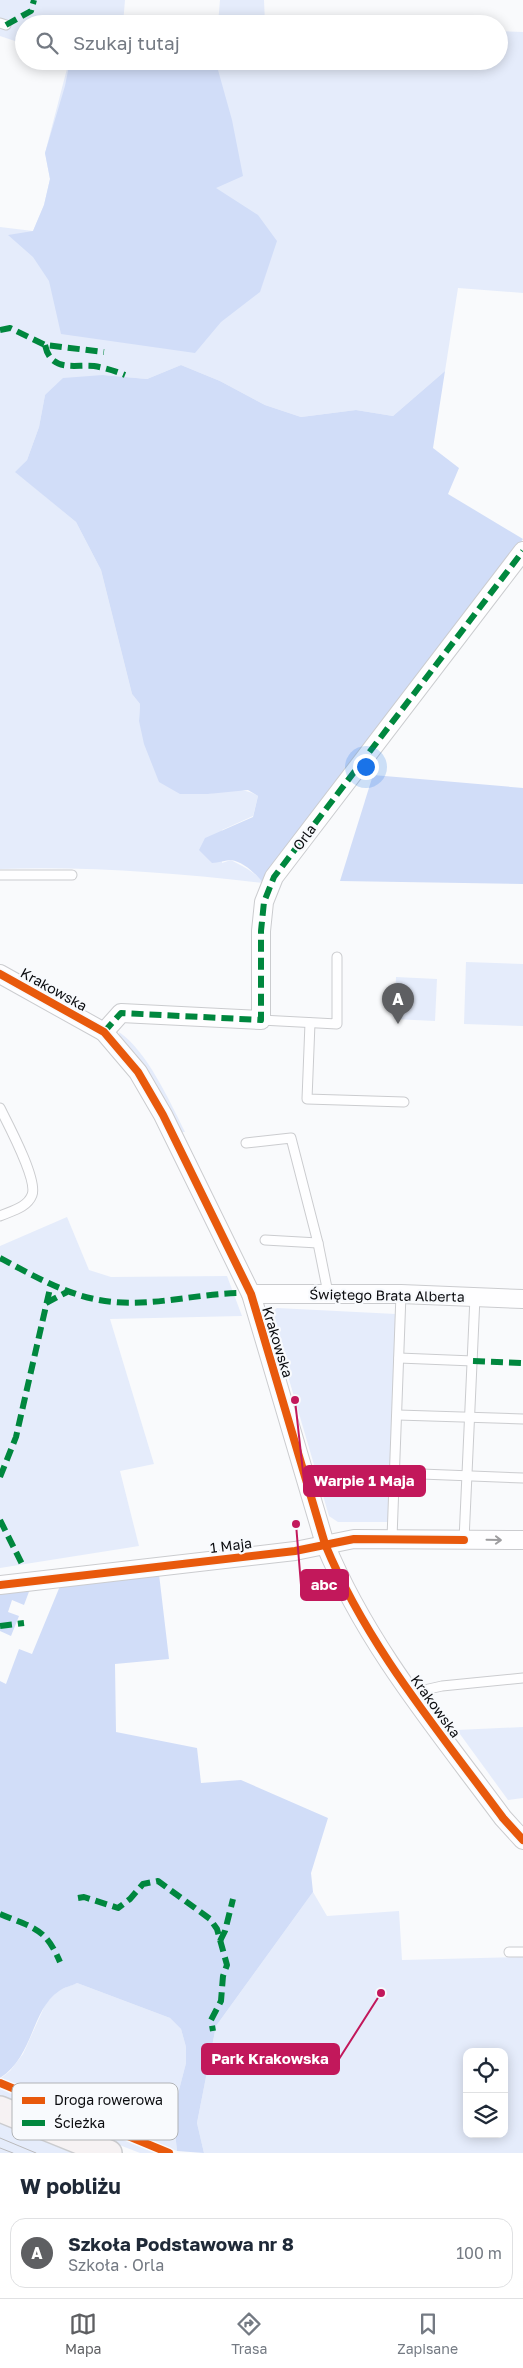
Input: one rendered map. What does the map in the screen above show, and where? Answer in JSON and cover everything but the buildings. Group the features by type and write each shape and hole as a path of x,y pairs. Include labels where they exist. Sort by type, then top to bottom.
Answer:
{"main road":[{"path":"0,2109 12,2114"},
{"path":"78,2140 110,2153"}],"street":[{"name":"Orla","path":"261,1020 261,931 264,902 274,876 523,551"},
{"name":"Krakowska","path":"0,974 104,1032 138,1072 163,1115 251,1294 325,1544 338,1575 366,1628 411,1693 503,1818 523,1840"},
{"path":"104,1032 122,1013 261,1020"},
{"name":"Świętego Brata Alberta","path":"251,1294 401,1294 523,1299"},
{"name":"1 Maja","path":"0,1585 295,1550 354,1540 392,1538 523,1540"}],"lane":[{"path":"0,875 72,875"},
{"path":"261,1020 337,1024 337,957"},
{"path":"310,1023 307,1100 404,1102"},
{"path":"0,1108 33,1181 32,1195 24,1206 0,1216"},
{"path":"246,1143 291,1138 318,1243 328,1294"},
{"path":"265,1240 318,1243"},
{"path":"392,1538 396,1473 401,1294"},
{"path":"464,1540 475,1298"},
{"path":"399,1358 473,1361"},
{"path":"398,1415 523,1419"},
{"path":"396,1473 523,1478"},
{"path":"411,1693 442,1686 523,1678"},
{"path":"509,1952 523,1952"}],"shaded area":[{"path":"0,0 125,0 124,15 15,15 15,41 0,36"},
{"path":"220,0 264,0 265,15 219,15"},
{"path":"508,31 523,32 523,293 458,288 445,371 393,416 356,410 301,417 265,405 220,381 181,365 147,379 103,375 45,395 39,427 27,460 16,472 76,522 101,570 132,694 140,704 139,721 208,794 240,790 258,796 253,816 222,830 222,863 231,860 252,872 263,883 132,871 0,869 0,227 33,231 44,205 50,179 45,153 67,70 508,70"},
{"path":"68,70 218,70 232,120 243,176 216,188 258,215 277,241 260,292 221,322 195,353 61,334 49,281 33,257 8,235 33,231 44,205 50,179 45,153"},
{"path":"181,365 220,381 265,405 301,417 356,410 393,416 445,371 433,448 459,468 448,494 523,539 263,883 253,872 240,863 231,860 212,863 199,850 205,838 253,817 258,796 248,790 208,794 180,794 159,782 144,744 139,721 140,704 132,694 101,570 76,522 15,472 27,460 39,427 45,395 63,378 103,375 147,379"},
{"path":"373,775 523,788 523,884 340,881"},
{"path":"466,962 523,964 523,1026 464,1024"},
{"path":"396,977 437,979 435,1021 394,1019"},
{"path":"119,1032 139,1051 148,1064 165,1092 185,1132 181,1132 155,1084 123,1042"},
{"path":"67,1217 89,1270 111,1277 227,1276 242,1316 110,1319 154,1464 120,1471 139,1546 0,1568 0,1246"},
{"path":"277,1308 396,1314 390,1522 338,1522 329,1516 271,1318 272,1312"},
{"path":"159,1574 169,1659 115,1664 116,1732 197,1748 201,1783 241,1780 328,1818 311,1873 313,1892 216,2026 197,2123 204,2153 177,2151 178,2094 186,2063 186,2047 181,2029 170,2018 77,1983 61,1990 50,1999 37,2021 20,2058 0,2078 0,1681 6,1684 19,1649 32,1654 60,1586"},
{"path":"30,1589 24,1605 12,1600 8,1612 19,1616 11,1636 0,1631 0,1593"},
{"path":"523,1727 523,1798 508,1800 457,1730"},
{"path":"313,1892 327,1916 399,1911 402,1960 523,1957 523,2153 204,2153 197,2123 216,2026"},
{"path":"77,1983 170,2018 181,2029 186,2047 186,2063 178,2094 178,2083 12,2084 0,2079 10,2071 23,2054 46,2003 59,1990"},
{"path":"0,2088 12,2093 12,2100 0,2095"},
{"path":"0,2123 12,2128 12,2140 41,2140 72,2153 0,2153"},
{"path":"108,2140 126,2140 157,2153 140,2153"},
{"path":"150,2140 176,2140 177,2151"}],"tram line":[{"path":"0,2138 36,2153"},
{"path":"0,2148 13,2153"}],"marked path":[{"path":"24,15 31,11 34,0"},
{"path":"6,25 15,20"},
{"path":"0,330 10,328 45,345 104,352"},
{"path":"45,345 48,354 58,363 72,366 94,366 125,375"},
{"path":"104,1032 121,1013 261,1020 261,931 264,902 274,877 523,551"},
{"path":"0,1258 54,1286 98,1300 128,1303 238,1293"},
{"path":"0,1477 16,1437 51,1284"},
{"path":"46,1303 67,1292"},
{"path":"473,1361 523,1363"},
{"path":"0,1520 23,1566"},
{"path":"0,1626 24,1623"},
{"path":"78,1898 84,1897 118,1908 130,1899 143,1884 158,1881 210,1919 217,1929 227,1965 223,1976 221,2001 211,2020 213,2031"},
{"path":"220,1941 225,1931 233,1899"},
{"path":"0,1914 37,1930 49,1942 60,1962"}],"cycle path":[{"path":"0,974 104,1032 138,1072 163,1115 251,1294 325,1544 342,1581 361,1617 405,1686 503,1818 523,1840"},
{"path":"0,1585 295,1551 354,1539 464,1540"},
{"path":"0,2083 12,2088"},
{"path":"138,2140 169,2153"}],"place":[{"name":"Szkoła Podstawowa nr 8","path":"398,1024"},
{"name":"Warpie 1 Maja","path":"295,1400"},
{"name":"abc","path":"296,1524"},
{"name":"Park Krakowska","path":"381,1993"}]}
